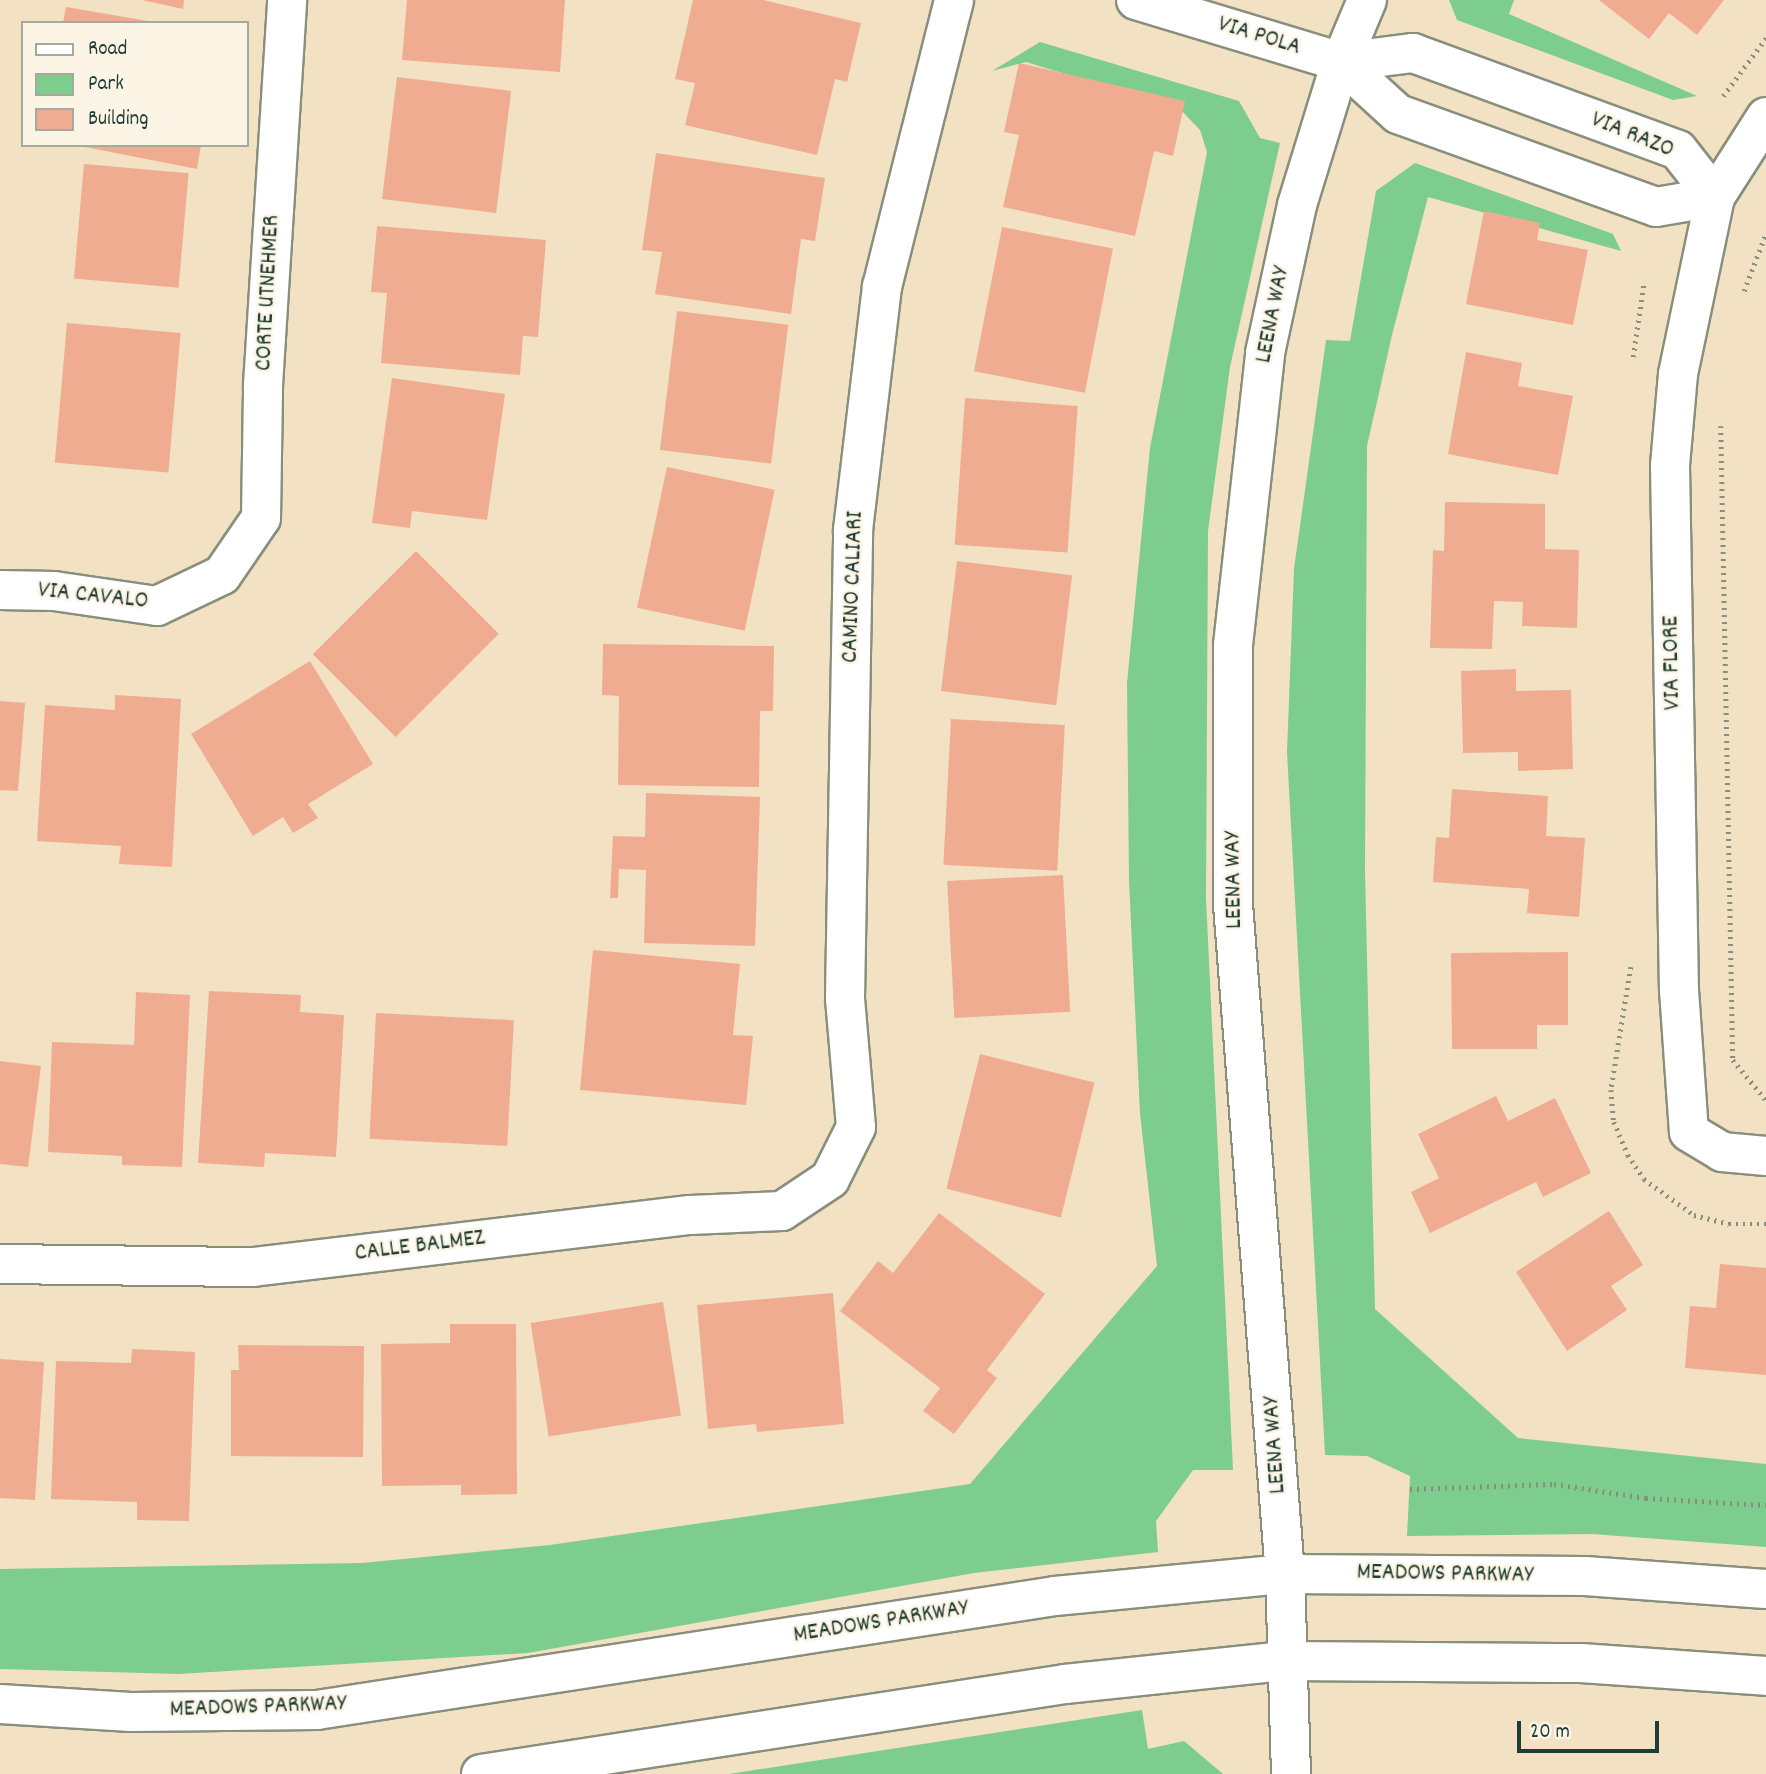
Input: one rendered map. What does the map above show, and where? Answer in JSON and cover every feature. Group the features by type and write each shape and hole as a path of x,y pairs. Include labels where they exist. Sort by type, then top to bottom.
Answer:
{"street":[{"name":"CORTE UTNEHMER","path":"222,575 261,518 263,385 287,0"},
{"name":"CAMINO CALIARI","path":"830,1179 856,1127 845,998 853,530 882,287 954,0"},
{"name":"VIA POLA","path":"1136,0 1341,62"},
{"name":"LEENA WAY","path":"1291,1774 1285,1661 1285,1574 1233,904 1233,645 1265,353 1297,205 1341,62 1367,0"},
{"name":"VIA RAZO","path":"1341,62 1413,53 1678,150 1714,197"},
{"path":"1341,62 1398,114 1656,207 1714,197 1766,117"},
{"name":"VIA FLORE","path":"1714,197 1678,374 1670,466 1679,990 1689,1132 1722,1152 1766,1156"},
{"name":"VIA CAVALO","path":"0,590 54,591 157,606 222,575"},
{"name":"CALLE BALMEZ","path":"0,1264 253,1267 690,1215 782,1211 830,1179"},
{"name":"MEADOWS PARKWAY","path":"0,1704 131,1712 317,1710 1055,1596 1285,1574 1585,1576 1766,1590"},
{"path":"481,1774 1065,1684 1285,1661 1581,1663 1766,1676"}],"path":[{"path":"1723,96 1766,38"},
{"path":"1742,299 1766,233"},
{"path":"1721,414 1733,1060 1766,1100"},
{"path":"1410,1489 1554,1485 1646,1499 1766,1504"}],"green space":[{"path":"1449,0 1514,0 1509,14 1697,96 1673,100 1457,20"},
{"path":"1040,42 1239,101 1260,138 1280,143 1230,367 1208,531 1206,898 1233,1470 1193,1470 1156,1521 1158,1552 974,1573 528,1653 179,1674 0,1669 0,1569 362,1563 550,1545 970,1484 1157,1266 1140,1113 1129,881 1127,683 1150,448 1207,152 1200,130 1180,109 1026,62 992,71"},
{"path":"1415,163 1613,234 1621,251 1428,197 1392,335 1367,446 1365,871 1375,1309 1518,1438 1766,1464 1766,1547 1592,1534 1407,1536 1410,1476 1367,1456 1325,1455 1287,752 1294,569 1326,340 1350,341 1376,191"},
{"path":"1142,1710 1148,1749 1184,1741 1223,1774 729,1774"}],"building":[{"path":"142,0 184,0 183,9"},
{"path":"407,0 565,0 560,72 402,60"},
{"path":"693,0 763,0 861,23 847,82 835,79 817,155 685,125 695,83 675,79"},
{"path":"1599,0 1724,0 1697,35 1669,13 1649,39"},
{"path":"66,7 148,21 63,21"},
{"path":"1019,63 1185,101 1173,156 1154,151 1135,236 1003,207 1019,135 1004,132"},
{"path":"397,77 511,91 496,213 382,199"},
{"path":"85,147 201,147 197,169"},
{"path":"656,153 825,178 815,241 801,239 791,314 655,294 662,252 642,250"},
{"path":"84,164 189,173 179,288 74,279"},
{"path":"1484,211 1540,223 1537,240 1588,250 1573,325 1466,304"},
{"path":"377,226 546,240 538,337 523,336 520,375 381,363 387,293 371,292"},
{"path":"1002,227 1113,249 1085,393 974,371"},
{"path":"677,311 788,325 771,464 660,450"},
{"path":"67,323 181,333 168,472 55,462"},
{"path":"1466,352 1522,363 1518,386 1573,396 1558,475 1448,454"},
{"path":"392,378 505,394 487,520 412,511 410,528 372,523"},
{"path":"965,398 1078,406 1067,553 955,545"},
{"path":"667,467 775,490 745,631 637,608"},
{"path":"1445,502 1545,504 1545,549 1579,550 1577,628 1522,626 1523,602 1494,601 1492,649 1430,648 1433,550 1444,551"},
{"path":"416,551 499,634 395,737 313,654"},
{"path":"957,561 1072,575 1056,705 941,691"},
{"path":"603,644 774,646 773,711 760,711 759,787 618,785 619,696 602,695"},
{"path":"310,661 373,764 308,804 318,818 293,833 283,817 253,836 191,734"},
{"path":"1516,669 1516,691 1571,690 1573,769 1518,771 1518,752 1463,753 1461,671"},
{"path":"115,695 181,699 172,867 119,864 121,846 37,841 45,705 115,710"},
{"path":"0,701 25,703 18,791 0,790"},
{"path":"951,719 1065,725 1057,871 943,865"},
{"path":"1452,789 1548,796 1546,836 1585,838 1579,917 1527,913 1529,889 1433,882 1436,837 1449,838"},
{"path":"646,793 760,797 755,946 644,943 646,870 619,869 618,898 610,898 613,836 645,837"},
{"path":"1063,875 1070,1012 954,1018 947,881"},
{"path":"593,950 740,964 733,1035 753,1036 746,1105 580,1090"},
{"path":"1568,952 1568,1025 1537,1025 1537,1049 1452,1049 1451,953"},
{"path":"209,991 301,995 300,1012 344,1015 336,1157 265,1153 264,1167 198,1163"},
{"path":"136,992 190,995 182,1167 122,1165 122,1156 48,1152 52,1042 134,1045"},
{"path":"376,1013 514,1020 507,1146 369,1139"},
{"path":"980,1054 1094,1083 1061,1217 946,1189"},
{"path":"0,1061 41,1066 28,1167 0,1164"},
{"path":"1496,1096 1508,1121 1555,1098 1591,1173 1543,1197 1536,1182 1430,1233 1411,1192 1439,1178 1418,1134"},
{"path":"1609,1211 1643,1265 1611,1286 1627,1310 1567,1351 1516,1272"},
{"path":"939,1213 1045,1294 987,1370 997,1378 954,1434 923,1411 940,1388 840,1311 878,1261 893,1273"},
{"path":"1720,1264 1766,1268 1766,1375 1685,1368 1690,1306 1716,1308"},
{"path":"833,1293 844,1424 757,1432 756,1424 708,1429 697,1305"},
{"path":"663,1302 681,1416 549,1437 531,1323"},
{"path":"450,1324 516,1324 517,1494 461,1495 461,1485 382,1486 381,1344 450,1343"},
{"path":"238,1345 364,1346 363,1457 231,1456 231,1370 239,1370"},
{"path":"132,1349 195,1352 189,1521 137,1520 137,1502 51,1499 56,1361 131,1363"},
{"path":"0,1359 44,1362 35,1500 0,1498"}]}
